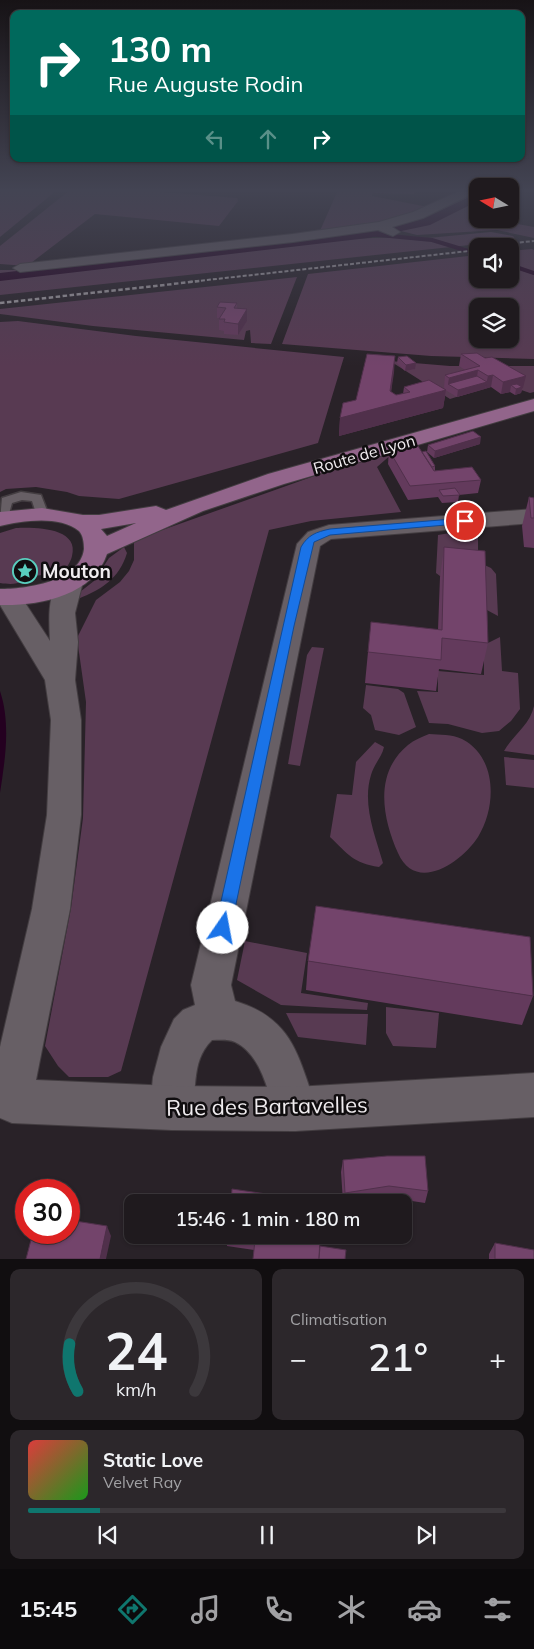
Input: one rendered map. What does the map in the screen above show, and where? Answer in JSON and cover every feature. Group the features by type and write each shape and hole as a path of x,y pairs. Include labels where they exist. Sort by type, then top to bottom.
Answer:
{"main road":[{"name":"Route de Lyon","path":"97,549 195,506 276,479 534,405"},
{"name":"Route de Lyon","path":"1,518 42,513 62,516 79,522 107,521 195,506"},
{"path":"4,598 38,594 70,582 84,572 93,560 97,549 92,534 79,522"}],"street":[{"path":"20,268 194,249"},
{"path":"219,1019 211,984 306,547 310,540 319,535 339,531 534,516"},
{"path":"6,1101 14,1080 51,909 64,816 66,728 60,680 64,642 62,613 64,599 70,582"},
{"path":"4,598 60,680"},
{"path":"172,1108 174,1079 182,1045 193,1027 206,1021 219,1019 251,1028 266,1041 276,1057 295,1109"},
{"name":"Rue des Bartavelles","path":"6,1101 172,1108 295,1109 534,1095"}],"shaded area":[{"path":"0,249 50,249 27,266 0,264"},
{"path":"215,249 434,249 0,295 0,270 22,270"},
{"path":"532,249 534,250 534,359 431,356 282,344 308,274 469,256 469,288 519,288 519,250"},
{"path":"297,277 271,344 251,343 250,330 246,331 244,340 93,326 0,314 0,309"},
{"path":"18,321 136,336 344,357 318,443 119,499 79,496 36,487 6,489 0,492 0,322"},
{"path":"390,361 450,366 534,366 534,392 530,393 501,383 450,399"},
{"path":"393,453 377,467 401,512 311,521 269,530 121,1071 108,1077 69,1077 58,1066 45,1046 71,908 83,818 86,702 77,638 96,600 120,582 129,571 134,560 134,542 137,539 317,475"},
{"path":"16,528 53,531 69,539 73,546 72,556 66,569 56,575 36,576 16,583 0,583 0,533"},
{"path":"474,529 478,531 478,562 491,568 496,574 498,616 485,609 480,580 440,576 436,573 438,535"},
{"path":"124,547 127,553 124,562 114,576 102,587 78,599 76,595 94,581 109,558"},
{"path":"500,637 502,671 518,673 520,709 511,721 499,731 482,733 448,724 429,723 417,691 438,692 438,671 484,675 484,645"},
{"path":"312,647 324,648 300,766 288,764 307,655"},
{"path":"366,685 398,689 404,693 416,727 399,735 375,730 371,715 363,708"},
{"path":"0,691 6,729 0,793"},
{"path":"534,706 534,755 504,751 529,719"},
{"path":"429,734 458,737 474,747 482,758 487,770 491,797 484,825 471,847 450,864 439,870 427,873 416,871 406,865 398,853 388,825 384,796 390,769 397,756 410,743"},
{"path":"375,742 384,747 371,775 368,797 373,830 383,863 379,867 357,860 330,837 337,794 352,795 356,762"},
{"path":"504,757 534,760 534,788 506,785"},
{"path":"245,941 307,953 301,993 368,1003 367,1010 281,1005 237,980"},
{"path":"386,1007 439,1013 436,1048 393,1046 386,1033"},
{"path":"286,1013 368,1014 366,1045 298,1037"}],"building":[{"path":"220,302 237,303 234,308 247,309 238,324 224,322 225,319 219,319 226,308 217,307"},
{"path":"477,353 485,358 492,357 526,376 503,382 493,375 488,376 478,370 449,378 445,375 480,366 461,354"},
{"path":"367,354 395,356 390,391 396,395 410,392 404,387 429,380 446,390 340,418 343,403 356,400"},
{"path":"407,356 416,363 406,365 398,357"},
{"path":"477,376 487,382 458,390 448,384"},
{"path":"517,384 522,387 516,389 511,385"},
{"path":"473,431 481,437 435,451 428,445"},
{"path":"418,446 434,471 472,467 481,480 410,486 389,450"},
{"path":"426,451 435,466 432,467 422,452"},
{"path":"455,488 460,495 443,496 439,490"},
{"path":"529,497 534,498 534,518 531,518"},
{"path":"444,547 485,551 488,643 442,638 441,660 368,652 371,622 442,630"},
{"path":"316,906 530,937 533,996 308,961"},
{"path":"387,1156 425,1156 428,1191 389,1186 345,1193 343,1160"},
{"path":"232,1189 267,1194 232,1194"},
{"path":"80,1222 107,1226 100,1259 26,1259 30,1244 80,1244"},
{"path":"495,1243 534,1250 534,1259 495,1259"},
{"path":"255,1244 320,1244 319,1259 253,1259"},
{"path":"320,1246 346,1250 345,1259 319,1259"}],"waterway":[{"path":"0,277 242,249"},
{"path":"461,249 469,251"},
{"path":"519,268 534,273"}],"railway":[{"path":"189,282 469,251"},
{"path":"0,303 200,281"}],"place":[{"name":"Mouton","path":"25,571"}],"route":[{"path":"223,928 288,626 306,547 310,540 330,532 465,521"}]}
